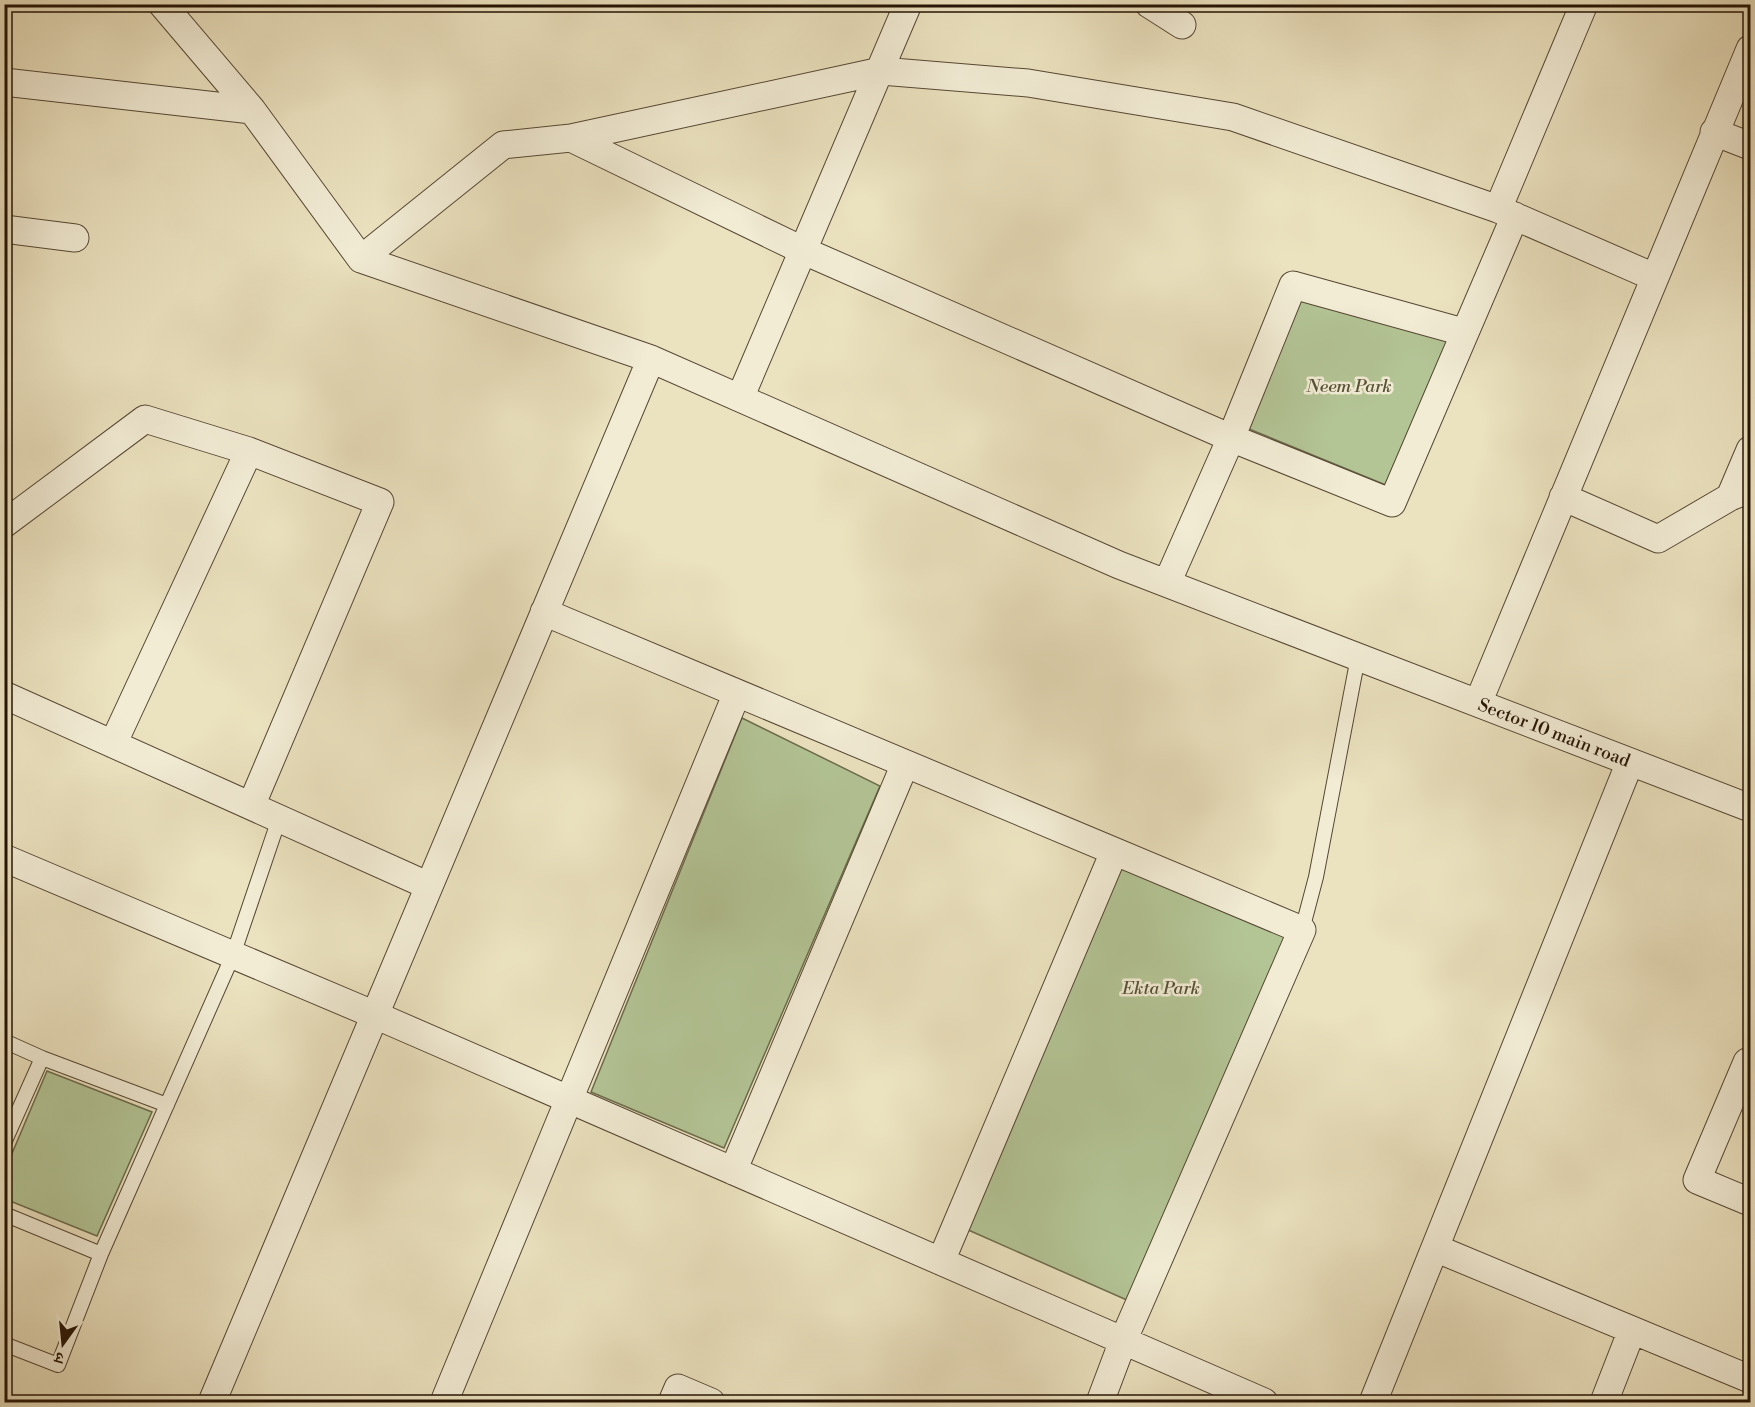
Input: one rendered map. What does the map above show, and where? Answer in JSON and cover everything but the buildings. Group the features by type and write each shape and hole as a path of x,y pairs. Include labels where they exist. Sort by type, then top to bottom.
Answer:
{"street":[{"path":"162,4 252,110 361,259 503,145 571,138 881,71 1028,83 1233,117 1507,212 1654,277"},
{"path":"740,398 908,4"},
{"path":"1149,4 1182,26"},
{"path":"571,138 804,251 1231,438 1392,503 1463,332 1584,4"},
{"path":"1478,703 1750,49"},
{"path":"4,82 252,110"},
{"path":"1714,132 1750,146"},
{"path":"4,229 75,238"},
{"name":"Sector 10 main road","path":"361,259 651,359 1119,565 1750,808"},
{"path":"1167,584 1231,438 1293,285 1463,332"},
{"path":"212,1402 651,359"},
{"path":"4,524 145,419 249,451 380,502 251,806"},
{"path":"1563,497 1658,539 1740,493 1750,450"},
{"path":"113,744 249,451"},
{"path":"544,612 1302,930 1123,1341 1100,1402"},
{"path":"444,1402 737,693"},
{"path":"4,695 429,886"},
{"path":"1373,1402 1630,762"},
{"path":"733,1171 905,764"},
{"path":"941,1261 1114,852"},
{"path":"4,858 375,1015 1264,1402"},
{"path":"1750,1064 1747,1062 1697,1180 1750,1202"},
{"path":"1435,1248 1750,1379"},
{"path":"1604,1402 1632,1330"},
{"path":"672,1402 678,1388 711,1402"}],"lane":[{"path":"1302,930 1316,878 1358,657"},
{"path":"4,1344 58,1365 101,1254 233,955 279,819"},
{"path":"4,1041 42,1058 167,1105"},
{"path":"4,1143 42,1058"},
{"path":"4,1214 101,1254"}],"green space":[{"name":"Neem Park","path":"1298,293 1456,335 1393,488 1249,429"},
{"path":"742,718 880,786 724,1148 591,1092"},
{"name":"Ekta Park","path":"1109,858 1291,935 1129,1301 957,1225"},
{"path":"47,1071 152,1112 97,1236 5,1199 5,1170"}]}
